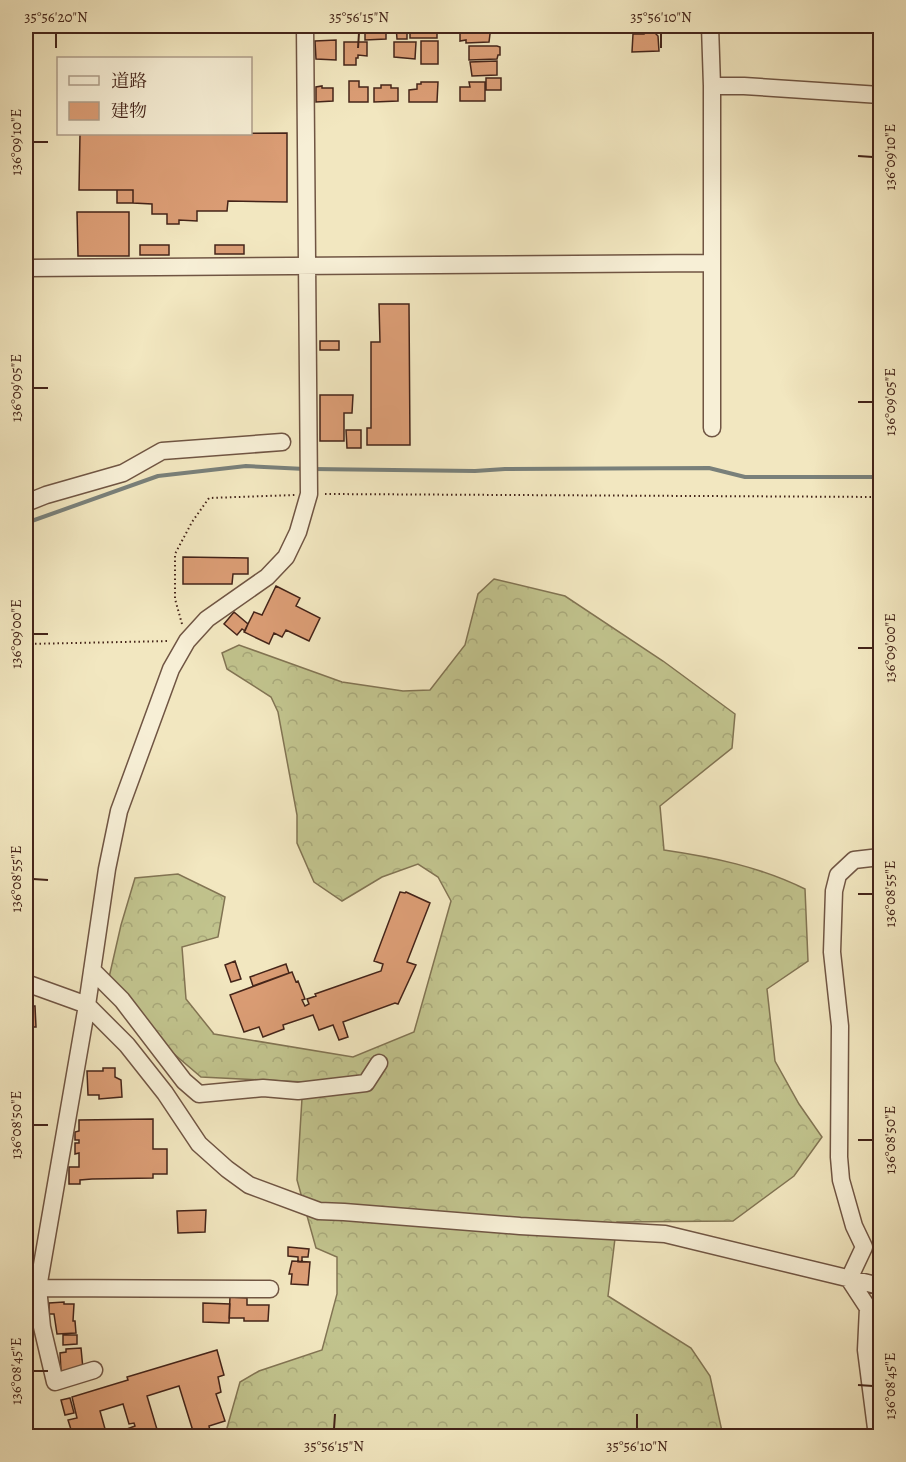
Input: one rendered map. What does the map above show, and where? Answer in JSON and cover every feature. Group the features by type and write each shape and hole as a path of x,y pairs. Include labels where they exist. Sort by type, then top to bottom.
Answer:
{"street":[{"path":"94,1370 55,1382 32,1290 87,1005 107,869 119,811 171,669 188,641 207,619 267,577 285,557 298,532 309,494 305,26"},
{"path":"710,26 712,428"},
{"path":"712,86 880,95"},
{"path":"26,268 711,263"},
{"path":"26,503 123,473 162,451 282,442"},
{"path":"849,1279 864,1247 850,1214 841,1180 839,1157 840,1026 832,952 834,891 837,875 854,860 880,857"},
{"path":"92,970 122,1000 184,1082 199,1094 263,1088 298,1090 366,1083 379,1063"},
{"path":"26,983 87,1005 128,1045 165,1093 199,1144 227,1170 249,1185 285,1200 319,1211 665,1234 880,1286"},
{"path":"849,1279 868,1308 866,1350 878,1435"},
{"path":"32,1290 270,1289"}],"path":[{"path":"26,644 188,641 175,598 175,554 192,522 209,498 309,494 880,497"}],"green space":[{"path":"494,579 565,596 663,661 735,714 732,748 660,806 664,850 736,864 805,889 808,961 767,989 775,1061 799,1104 822,1137 794,1176 733,1221 617,1222 608,1296 691,1348 710,1376 723,1436 223,1436 240,1382 259,1371 322,1350 337,1294 337,1257 316,1248 297,1180 303,1082 201,1077 105,995 121,925 135,878 178,874 225,897 218,937 182,947 186,999 214,1034 353,1057 414,1032 451,901 438,877 418,864 382,877 342,901 314,882 297,843 297,815 278,712 271,697 227,669 222,653 239,645 342,682 403,691 430,690 465,645 478,594"}],"building":[{"path":"365,26 386,26 386,39 365,40"},
{"path":"396,26 407,26 407,39 397,39"},
{"path":"410,26 437,26 437,38 410,38"},
{"path":"460,26 491,26 489,42 460,41"},
{"path":"648,28 655,28 659,51 632,52 633,34 644,34"},
{"path":"336,40 336,60 316,59 315,41"},
{"path":"421,41 438,41 438,64 421,64"},
{"path":"344,42 367,42 367,56 358,55 356,65 344,65"},
{"path":"394,42 416,42 415,59 394,57"},
{"path":"469,46 497,46 500,47 500,55 497,59 469,60"},
{"path":"497,61 497,75 472,76 470,62"},
{"path":"486,78 501,78 501,90 486,90"},
{"path":"349,81 359,81 359,87 368,87 368,102 349,102"},
{"path":"438,82 437,102 409,102 409,90 417,89 417,84"},
{"path":"469,82 485,82 485,101 460,101 460,87 470,87"},
{"path":"381,85 398,88 398,101 374,102 374,88 381,88"},
{"path":"322,86 322,88 333,88 333,101 316,102 316,87"},
{"path":"252,133 287,133 287,202 228,201 227,211 197,211 197,221 179,220 179,224 167,224 167,214 152,214 152,204 133,203 133,190 79,190 80,135 252,135"},
{"path":"117,190 133,190 133,203 117,203"},
{"path":"77,212 129,212 129,256 78,256"},
{"path":"140,245 169,245 169,255 140,255"},
{"path":"215,245 244,245 244,254 215,254"},
{"path":"379,304 409,304 410,445 367,445 367,428 371,428 371,342 380,342"},
{"path":"320,341 339,341 339,350 320,350"},
{"path":"320,395 353,395 352,413 344,413 344,441 320,441"},
{"path":"346,430 361,430 361,448 347,448"},
{"path":"183,557 248,558 248,574 233,574 232,584 183,584"},
{"path":"276,586 300,598 296,606 320,618 309,641 286,630 282,637 274,633 269,644 244,632 254,612 262,615"},
{"path":"234,612 248,624 245,631 242,629 237,635 224,624"},
{"path":"400,892 406,892 430,903 407,962 416,965 398,1004 395,1003 343,1022 348,1037 339,1040 333,1025 319,1030 313,1015 283,1025 284,1029 263,1037 259,1027 244,1032 230,995 292,972 305,999 302,1000 305,1006 309,1004 307,999 316,996 315,994 381,971 383,964 374,961"},
{"path":"235,961 241,979 231,982 225,965"},
{"path":"286,964 289,973 253,986 250,977"},
{"path":"26,1000 31,1000 31,1006 35,1006 36,1027 26,1027"},
{"path":"103,1068 115,1068 115,1077 121,1080 122,1097 99,1099 99,1095 88,1095 87,1071 103,1071"},
{"path":"153,1119 153,1149 167,1149 167,1174 153,1174 153,1178 80,1180 80,1184 69,1184 69,1167 79,1167 79,1153 75,1154 75,1143 79,1143 79,1140 75,1140 75,1132 79,1131 79,1120"},
{"path":"206,1210 205,1232 178,1233 177,1211"},
{"path":"288,1247 309,1249 308,1257 302,1257 302,1262 298,1262 298,1257 288,1256"},
{"path":"292,1261 310,1262 308,1285 291,1284 292,1274 289,1274"},
{"path":"230,1297 247,1298 247,1305 269,1305 268,1321 244,1321 244,1318 229,1318"},
{"path":"64,1302 64,1304 74,1304 73,1321 75,1321 76,1333 57,1334 54,1314 49,1314 49,1303"},
{"path":"203,1303 230,1304 229,1323 203,1322"},
{"path":"63,1335 77,1335 77,1344 63,1345"},
{"path":"81,1348 83,1369 61,1371 60,1353 66,1352 66,1349"},
{"path":"217,1350 224,1375 218,1377 221,1392 216,1394 225,1421 209,1426 211,1436 199,1436 197,1430 193,1431 179,1386 147,1396 159,1436 129,1436 127,1429 135,1426 134,1423 129,1424 123,1404 100,1411 107,1436 73,1436 68,1420 77,1418 72,1397 128,1380 127,1377"},
{"path":"70,1398 74,1413 65,1415 61,1400"}],"waterway":[{"path":"26,523 158,476 246,466 305,469"},
{"path":"312,469 475,471 709,468 745,477 880,477"}]}
